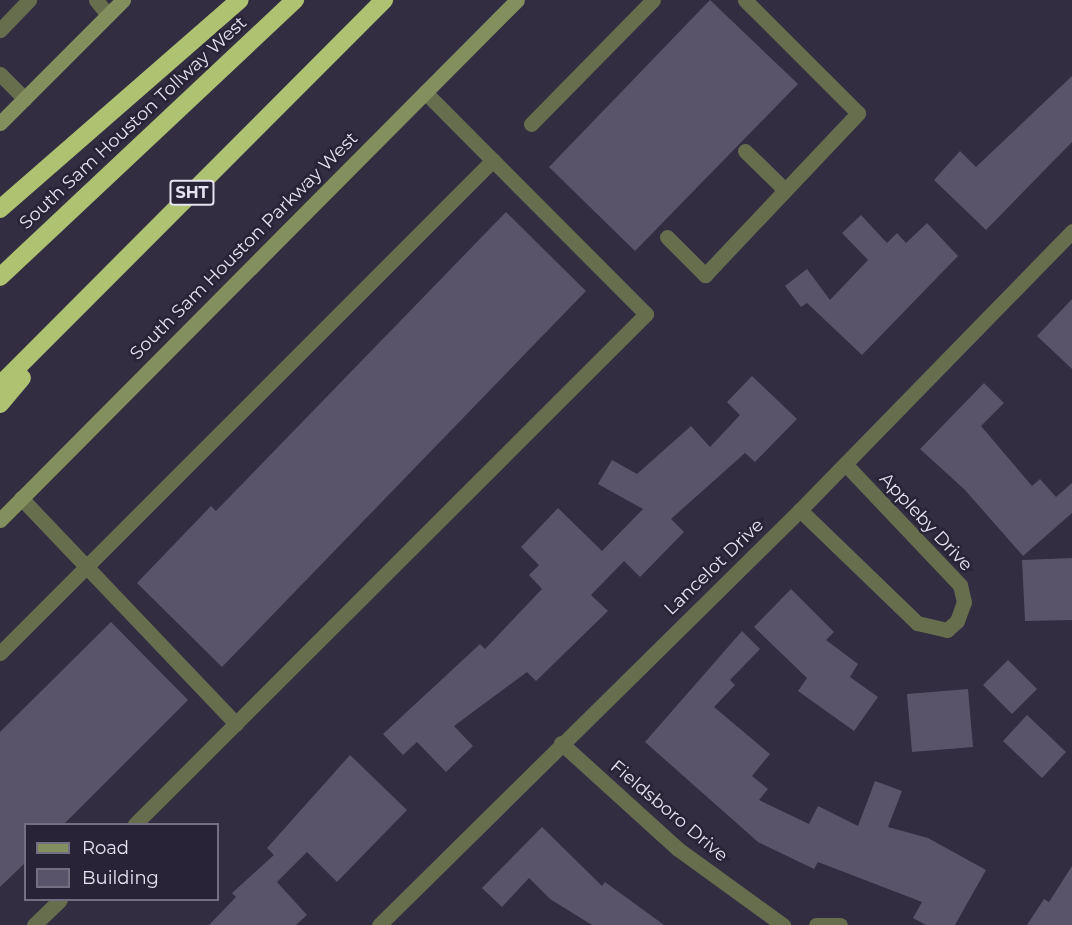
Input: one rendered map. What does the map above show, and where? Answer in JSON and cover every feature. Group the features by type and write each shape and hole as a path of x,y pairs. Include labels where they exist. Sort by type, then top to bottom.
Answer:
{"highway":[{"path":"0,209 240,0"},
{"name":"South Sam Houston Tollway West","path":"0,277 295,0"},
{"name":"SHT","path":"0,385 384,0"},
{"path":"0,404 113,272"}],"main road":[{"path":"0,123 123,0"},
{"name":"South Sam Houston Parkway West","path":"0,520 517,0"}],"street":[{"path":"0,30 29,0"},
{"path":"96,0 108,15"},
{"path":"531,124 652,0"},
{"path":"667,237 705,275 858,113 745,0"},
{"path":"0,74 25,99"},
{"path":"137,823 646,314 425,92"},
{"path":"745,151 785,190"},
{"path":"0,653 494,160"},
{"name":"Lancelot Drive","path":"379,925 561,743 800,510 1072,231"},
{"name":"Appleby Drive","path":"800,510 916,623 947,630 957,621 964,602 960,585 845,464"},
{"path":"21,498 236,724"},
{"name":"Fieldsboro Drive","path":"561,743 678,849 783,925"},
{"path":"34,925 59,901"},
{"path":"816,925 840,925"}],"building":[{"path":"710,0 798,84 635,251 549,167"},
{"path":"1072,76 1072,142 986,230 934,180 960,151 976,167"},
{"path":"506,212 586,291 222,667 137,583 211,506 216,511"},
{"path":"861,215 887,243 897,233 906,243 927,223 958,256 862,355 807,303 801,307 785,286 807,269 830,300 868,260 842,233"},
{"path":"1072,299 1072,369 1037,336"},
{"path":"752,376 797,419 755,462 745,453 671,519 684,532 640,577 624,561 591,595 608,611 536,681 527,672 454,726 473,746 446,772 417,742 403,755 383,734 480,644 485,649 542,589 529,575 539,565 521,547 558,508 602,551 643,509 598,484 612,460 637,474 691,426 710,447 740,415 727,402"},
{"path":"984,383 1004,403 981,426 1032,486 1040,479 1056,497 1072,483 1072,513 1023,556 965,490 920,449"},
{"path":"1072,558 1072,620 1025,621 1022,560"},
{"path":"791,589 834,632 826,640 858,664 850,677 878,697 854,731 798,691 807,678 754,627"},
{"path":"111,622 188,700 65,823 24,823 24,864 0,887 0,732"},
{"path":"742,631 760,649 730,680 735,685 714,707 770,754 752,776 768,789 759,800 809,824 818,806 858,826 875,781 902,791 888,827 928,838 986,870 955,925 926,925 913,918 922,902 818,862 814,869 758,842 645,742"},
{"path":"1008,660 1037,689 1012,714 983,685"},
{"path":"968,689 973,747 912,752 907,694"},
{"path":"1027,715 1066,752 1042,778 1003,741"},
{"path":"350,755 407,810 337,882 307,852 277,882 307,915 296,925 209,925 236,897 232,893 274,855 267,848"},
{"path":"542,827 602,886 605,882 664,925 592,925 550,899 529,878 502,907 482,888"},
{"path":"1072,866 1072,925 1027,925 1044,899 1049,902"}]}
